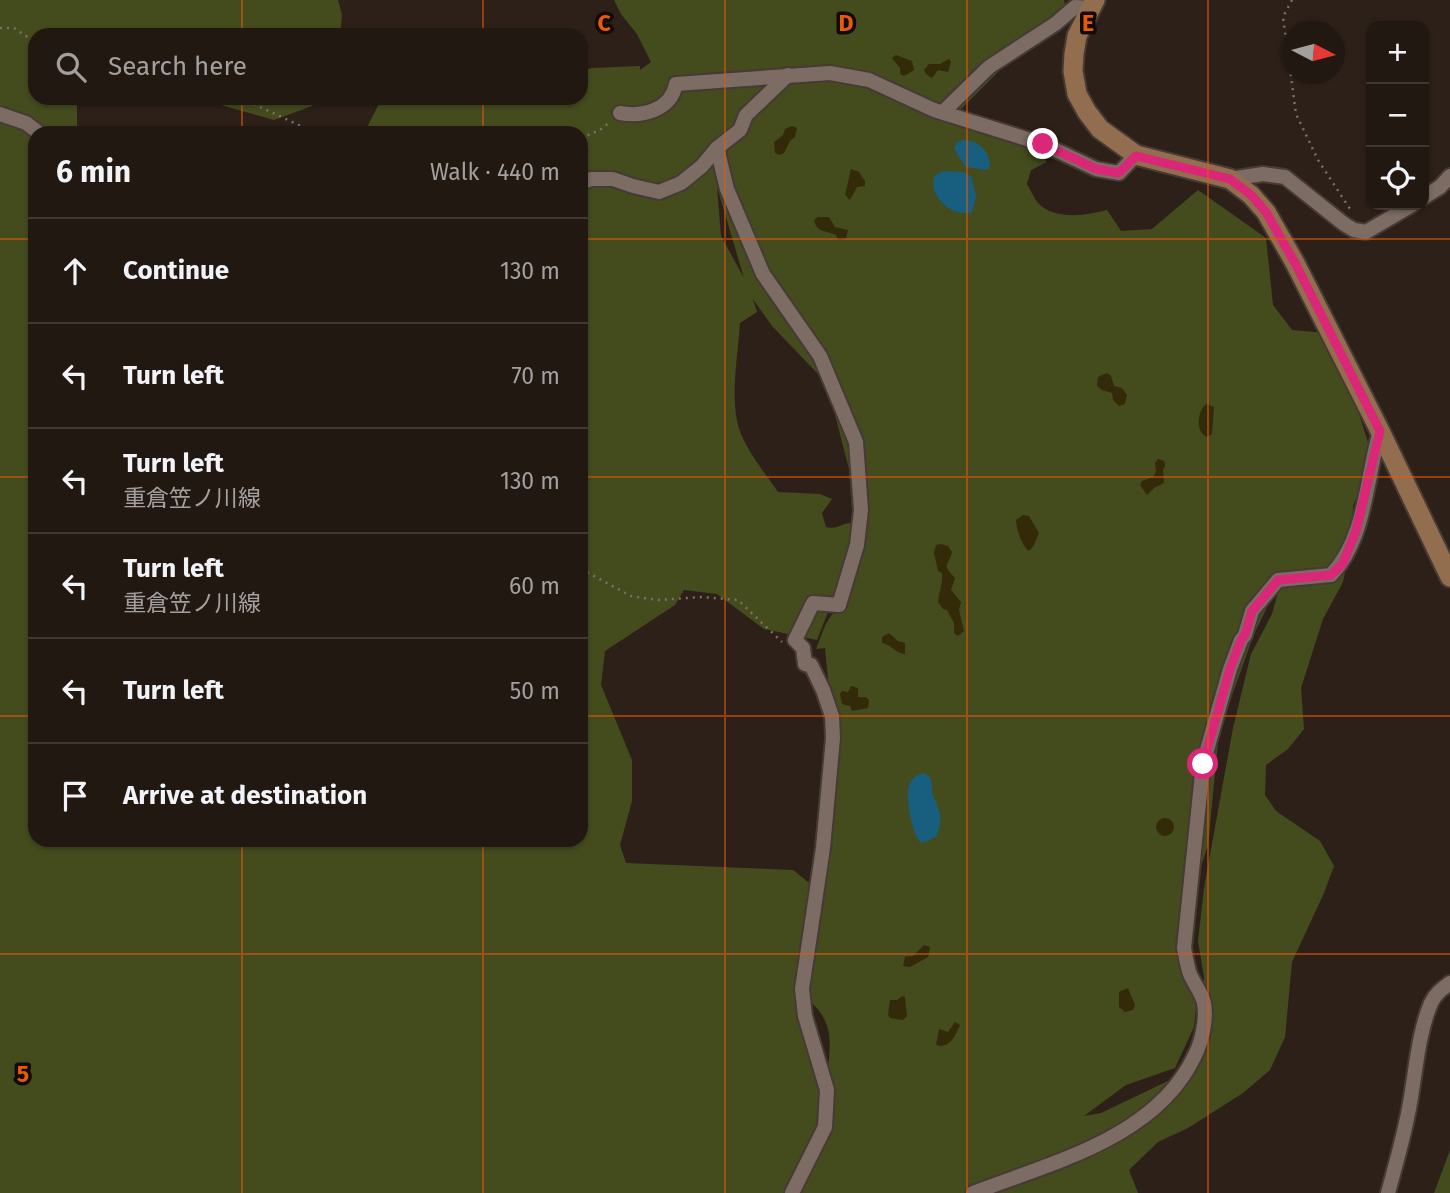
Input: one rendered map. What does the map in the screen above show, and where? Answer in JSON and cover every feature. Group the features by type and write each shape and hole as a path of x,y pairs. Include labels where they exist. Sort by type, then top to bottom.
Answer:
{"main road":[{"path":"1092,4 1077,36 1073,71 1077,94 1100,129 1136,156 1230,179 1251,195 1266,212 1295,263 1380,431 1450,577"}],"street":[{"path":"943,112 989,67 1055,24 1075,7 1092,4"},
{"path":"620,113 635,115 654,112 674,93 676,84 830,74 869,80 934,110 1043,144 1096,169 1119,173 1136,156"},
{"path":"588,180 613,179 659,192 681,183 740,130 746,115 788,75"},
{"path":"0,114 26,122 30,126"},
{"path":"717,148 727,189 763,274 820,356 856,442 859,475 861,510 857,545 839,606 813,603 795,640 803,648 805,664 811,665 823,690 832,716 833,737 823,848 802,989 805,1016 827,1090 825,1127 792,1193"},
{"path":"1230,179 1263,174 1286,177 1354,230 1366,232 1403,210"},
{"path":"1429,194 1450,176"},
{"path":"973,1193 1084,1152 1138,1121 1165,1098 1190,1067 1202,1041 1204,1004 1189,972 1184,948 1203,764 1210,733 1252,611 1265,594 1278,580 1331,575 1343,563 1356,531 1380,431"},
{"path":"1388,1193 1410,1105 1418,1048 1425,1021 1432,1000 1440,990 1450,984"}],"path":[{"path":"1292,0 1283,17 1296,114 1318,160 1366,232"},
{"path":"0,28 14,28 28,37"},
{"path":"256,105 301,126"},
{"path":"588,135 600,130 620,113"},
{"path":"588,573 631,596 658,600 702,597 738,600 786,646"}],"green space":[{"path":"0,0 338,0 342,15 341,28 28,28 28,105 77,105 77,126 28,126 28,847 588,847 588,126 368,126 378,105 588,105 588,69 640,66 640,70 651,62 637,34 614,0 1064,0 1065,5 957,113 1030,141 1047,162 1031,170 1027,184 1038,203 1045,209 1071,215 1107,210 1121,231 1152,229 1198,190 1266,238 1273,305 1292,330 1326,333 1339,351 1373,458 1353,506 1352,537 1343,582 1323,619 1301,688 1304,729 1288,749 1266,765 1265,795 1276,811 1320,841 1334,866 1292,962 1285,1037 1270,1070 1243,1093 1188,1128 1158,1142 1129,1170 1138,1193 0,1193","holes":["717,187 744,278 721,236","753,299 772,326 820,376 834,411 849,469 853,523 834,528 826,527 822,513 832,499 820,494 778,492 743,439 737,421 736,372 740,323 757,312","841,579 840,608 828,621 816,649 825,648 830,699 813,886 793,870 626,863 620,845 632,801 632,760 601,685 605,651 675,605 684,590 717,594 764,629 817,640","1280,585 1272,614 1251,654 1233,728 1204,888 1198,941 1204,977 1204,1017 1192,1057 1172,1079 1101,1113 1084,1116 1126,1085 1175,1068 1194,1027 1196,1008 1186,968 1193,889 1208,846 1219,732 1254,634","808,1000 817,1008 827,1026 830,1046 827,1079"]},
{"path":"221,105 313,105 274,120"},
{"path":"1450,1150 1450,1193 1434,1193"}],"sand":[{"path":"896,55 912,61 914,70 904,76 900,74 900,68 892,58"},
{"path":"949,59 951,62 948,72 938,70 932,78 926,74 924,70 929,64 940,64"},
{"path":"792,126 797,128 795,137 784,153 775,153 774,142 783,135 785,129"},
{"path":"851,169 859,172 865,186 857,187 850,200 845,195"},
{"path":"818,217 829,217 835,227 848,230 846,239 838,240 836,235 819,229 814,220"},
{"path":"1107,373 1114,386 1122,388 1127,395 1125,404 1119,406 1113,400 1112,393 1097,386 1098,377"},
{"path":"1206,404 1214,407 1212,434 1207,437 1199,426 1201,412"},
{"path":"1158,459 1164,461 1164,483 1147,495 1140,485 1142,481 1153,477"},
{"path":"1023,515 1029,516 1039,533 1029,551 1022,542 1016,523"},
{"path":"936,545 948,546 952,552 947,568 955,578 951,590 961,602 959,610 964,631 958,636 954,633 954,623 947,610 938,602 942,573 938,571 934,553"},
{"path":"889,633 905,643 905,654 882,643 882,637"},
{"path":"851,686 858,688 858,697 866,697 869,700 868,708 852,711 850,706 842,704 840,694 842,691 848,692"},
{"path":"1165,818 1171,821 1174,827 1171,833 1165,836 1159,833 1156,827 1159,821"},
{"path":"924,945 930,947 928,957 910,967 903,966 905,957 913,956"},
{"path":"1128,988 1135,1005 1133,1010 1125,1012 1119,1007 1119,992"},
{"path":"905,997 907,1016 903,1020 890,1018 890,1000 897,1000"},
{"path":"955,1022 960,1025 951,1041 945,1045 936,1045 939,1029 948,1032"}],"water":[{"path":"957,142 974,142 985,152 990,166 987,170 966,167 954,149"},
{"path":"944,171 963,172 971,176 976,196 972,212 950,209 938,197 933,183 935,175"},
{"path":"923,773 930,778 940,822 936,837 921,843 912,823 908,788 915,776"}],"route":[{"path":"1043,144 1096,169 1119,173 1136,156 1212,173 1230,179 1251,195 1266,212 1295,263 1380,431 1356,531 1343,563 1331,575 1295,576 1278,580 1252,611 1230,669 1203,764"}]}
